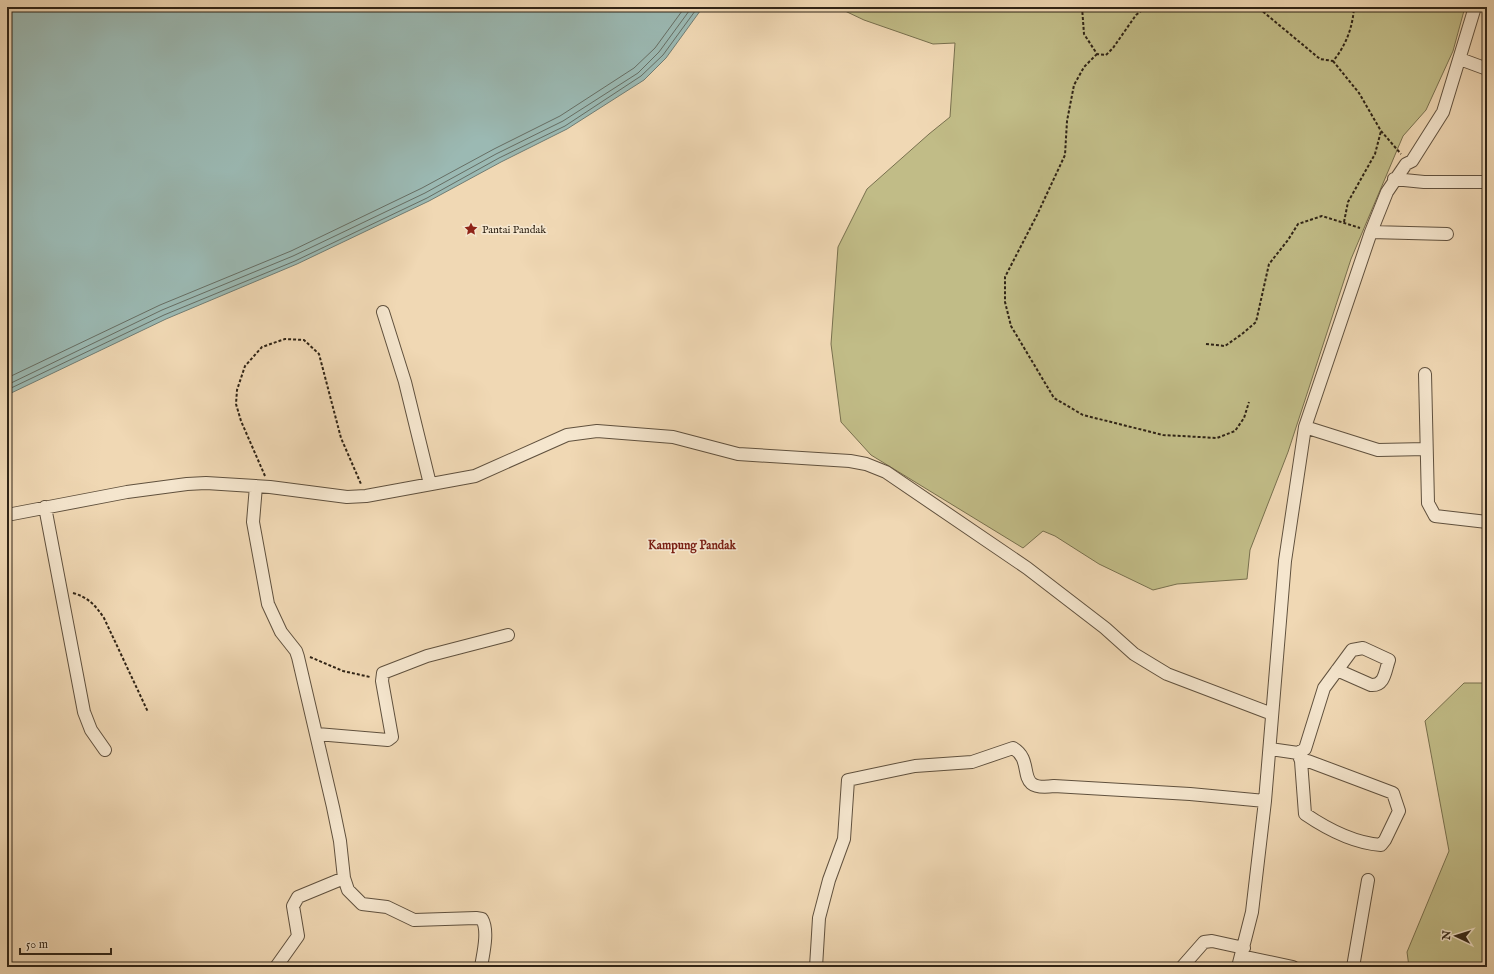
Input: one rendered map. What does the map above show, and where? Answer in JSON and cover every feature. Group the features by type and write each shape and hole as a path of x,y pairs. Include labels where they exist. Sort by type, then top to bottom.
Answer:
{"street":[{"path":"1241,957 1252,912 1270,749 1285,560 1305,427 1371,232 1387,192 1394,179 1409,162 1443,112 1475,7"},
{"path":"1460,59 1487,69"},
{"path":"1394,179 1424,182 1487,182"},
{"path":"1371,232 1447,234"},
{"path":"383,312 405,382 430,484"},
{"path":"1425,374 1428,503 1435,516 1487,522"},
{"path":"1305,427 1378,450 1426,449"},
{"path":"7,514 126,492 206,483 270,487 347,497 366,496 475,476 568,435 597,431 673,437 738,454 850,461 866,464 886,472 1027,568 1105,628 1134,654 1161,670 1272,714"},
{"path":"256,486 253,522 268,604 280,632 296,651 317,734 340,841 344,878 348,890 362,904 387,907 414,920 476,918 482,920 485,924 485,931 481,967"},
{"path":"45,506 84,712 91,730 105,750"},
{"path":"317,734 388,740 392,738 382,681 383,672 427,656 508,635"},
{"path":"1270,749 1299,757 1393,794 1399,810 1382,845 1354,839 1330,829 1305,814 1299,757 1305,749 1324,688 1337,670"},
{"path":"816,967 819,918 829,880 844,839 848,780 915,766 972,762 1013,748 1022,756 1029,780 1033,785 1039,788 1054,786 1190,794 1265,801"},
{"path":"276,967 298,936 293,906 294,902 298,897 344,878"},
{"path":"1353,967 1368,880"},
{"path":"1182,967 1204,942 1212,941 1241,957 1271,965 1293,967"}],"path":[{"path":"1082,7 1084,34 1097,54"},
{"path":"1146,7 1122,33 1113,48 1106,54 1097,54 1084,67 1074,85 1067,121 1065,155 1037,215 1005,277 1005,302 1011,326 1054,398 1083,415 1163,436 1217,438 1235,431 1244,418 1249,402"},
{"path":"1250,7 1262,10 1320,59 1333,60 1359,93 1381,131 1409,162"},
{"path":"1333,60 1342,50 1353,19 1354,7"},
{"path":"1344,222 1348,202 1375,154 1381,131"},
{"path":"1206,344 1225,346 1256,322 1269,264 1288,240 1298,224 1322,216 1371,232"},
{"path":"270,487 257,453 241,420 236,404 237,390 245,366 262,347 285,339 304,340 318,354 341,438 366,496"},
{"path":"60,590 76,594 89,600 104,618 148,712"},
{"path":"296,651 353,674 368,677 383,672"}],"shaded area":[{"path":"844,7 1465,7 1453,51 1426,110 1403,136 1351,259 1288,452 1250,550 1247,579 1177,584 1153,590 1099,564 1055,536 1043,531 1023,548 871,455 841,422 831,344 838,247 867,189 950,117 955,43 933,44 864,20 845,11"},
{"path":"1464,683 1487,683 1487,967 1409,967 1407,952 1449,851 1425,721"}],"water":[{"path":"7,7 703,7 666,58 644,80 567,129 501,162 429,201 297,264 166,319 7,395"}],"place":[{"name":"Pantai Pandak","path":"471,229"}],"district":[{"name":"Kampung Pandak","path":"692,545"}]}
